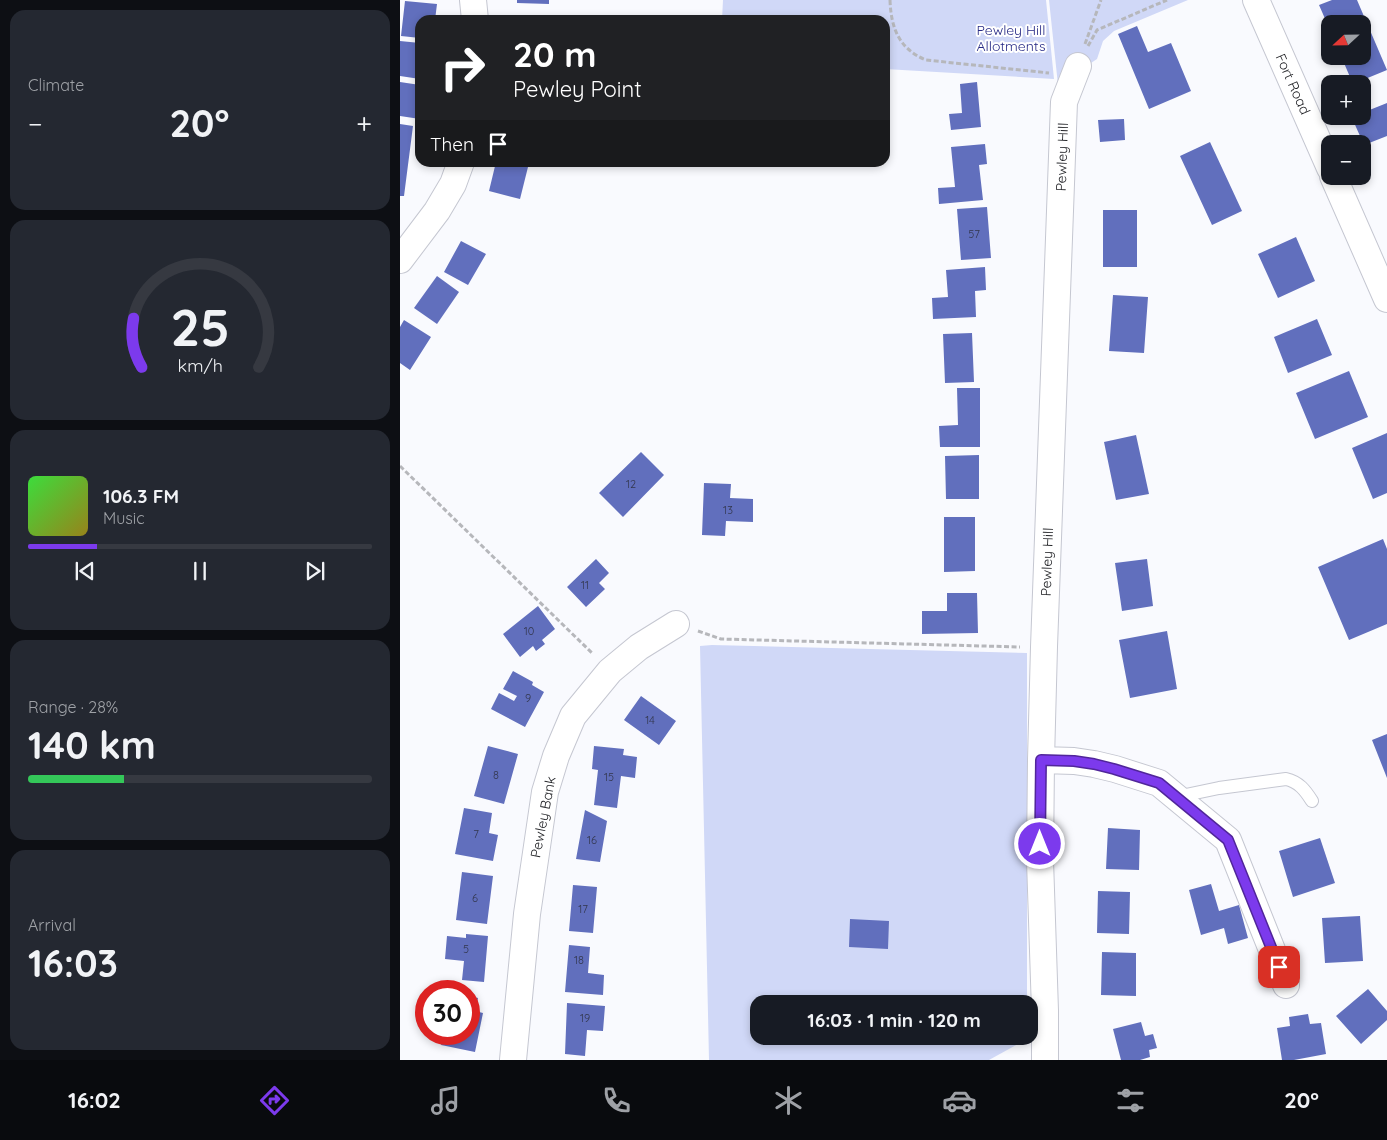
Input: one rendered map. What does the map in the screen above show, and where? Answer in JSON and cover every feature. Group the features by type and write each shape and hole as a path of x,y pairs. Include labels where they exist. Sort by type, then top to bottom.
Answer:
{"street":[{"path":"473,0 474,15"},
{"name":"Fort Road","path":"1256,0 1321,148"},
{"name":"Pewley Hill","path":"1045,1060 1046,1011 1040,868 1044,648 1064,102 1076,71"},
{"path":"400,260 437,212 453,184 459,167"},
{"path":"1338,185 1387,299"},
{"name":"Pewley Bank","path":"513,1060 526,914 545,792 556,756 573,716 610,671 640,647 676,624"},
{"path":"1041,760 1074,761 1114,769 1159,783 1228,840 1286,985"}],"lane":[{"path":"1176,797 1219,788 1286,779 1293,780 1305,789 1312,800"}],"path":[{"path":"890,0 893,24 898,36 915,56 926,60 1076,71"},
{"path":"1076,71 1101,0"},
{"path":"1076,71 1097,30 1167,0"},
{"path":"400,466 610,671"},
{"path":"676,624 721,639 1044,648"}],"green space":[{"name":"Pewley Hill Allotments","path":"723,0 1046,0 1054,79 890,69 890,15 722,15"},
{"path":"1049,0 1188,0 1114,31 1103,41 1097,59 1058,85"},
{"path":"700,646 1027,653 1027,995 750,995 750,1045 1016,1045 989,1060 709,1060"}],"building":[{"path":"517,0 549,0 549,4 517,3"},
{"path":"1332,0 1357,0 1363,15 1323,15 1319,5"},
{"path":"405,1 437,4 436,15 415,15 415,37 401,36"},
{"path":"1137,26 1148,52 1171,43 1191,91 1149,109 1118,34"},
{"path":"1371,33 1387,70 1371,77 1371,75 1349,75 1345,65 1371,65"},
{"path":"400,41 415,42 415,78 400,76"},
{"path":"400,82 415,84 415,118 400,116"},
{"path":"977,82 981,127 951,130 949,114 962,113 960,84"},
{"path":"1387,103 1387,136 1371,142 1371,135 1360,135 1355,125 1371,125 1371,109"},
{"path":"1124,119 1125,140 1100,142 1098,120"},
{"path":"400,124 413,126 404,196 400,196"},
{"path":"1210,142 1242,211 1212,225 1180,156"},
{"path":"985,144 987,164 979,165 983,200 939,204 938,188 955,187 951,147"},
{"path":"495,167 528,167 520,199 489,191"},
{"path":"987,207 991,258 961,260 957,209"},
{"path":"1103,210 1137,210 1137,267 1103,267"},
{"path":"1296,237 1315,281 1278,298 1258,254"},
{"path":"461,241 486,254 468,285 444,272"},
{"path":"985,267 986,290 975,291 976,317 933,319 932,298 948,297 946,270"},
{"path":"437,276 459,292 437,324 414,308"},
{"path":"1113,295 1148,297 1144,353 1109,351"},
{"path":"1317,319 1332,355 1288,373 1274,337"},
{"path":"404,320 431,337 410,370 400,363 400,327"},
{"path":"972,333 974,382 945,383 943,334"},
{"path":"1349,371 1368,417 1315,439 1296,393"},
{"path":"957,388 980,388 980,447 940,447 939,426 958,425"},
{"path":"1387,433 1387,493 1373,499 1352,448"},
{"path":"1136,435 1149,494 1116,500 1104,442"},
{"path":"641,452 664,475 623,517 599,493"},
{"path":"979,455 979,499 946,499 945,456"},
{"path":"704,483 731,484 730,498 753,499 753,522 726,521 725,536 702,535"},
{"path":"944,517 975,517 975,571 944,572"},
{"path":"1383,539 1387,549 1387,624 1349,640 1318,567"},
{"path":"596,559 609,573 599,583 605,589 586,607 567,587"},
{"path":"1147,559 1153,606 1122,611 1115,563"},
{"path":"947,593 977,593 978,633 922,634 922,611 947,611"},
{"path":"538,606 555,629 542,640 545,644 536,651 533,646 520,657 503,634"},
{"path":"1167,631 1177,689 1130,698 1119,640"},
{"path":"513,671 533,682 532,685 544,692 525,727 491,709 499,693 514,701 517,696 503,689"},
{"path":"641,696 676,721 659,745 624,720"},
{"path":"1387,734 1387,778 1372,740"},
{"path":"488,746 518,754 504,804 474,796"},
{"path":"594,746 624,749 623,755 637,757 635,778 621,776 617,808 594,805 598,770 592,769"},
{"path":"464,808 492,813 489,833 498,835 493,861 455,854"},
{"path":"585,810 607,821 600,862 576,859"},
{"path":"1108,828 1140,830 1139,870 1106,869"},
{"path":"1320,838 1335,883 1293,897 1279,851"},
{"path":"462,872 493,876 487,924 456,920"},
{"path":"1211,884 1219,911 1239,905 1248,938 1228,944 1224,928 1201,935 1189,890"},
{"path":"573,885 597,887 593,933 569,931"},
{"path":"1098,891 1130,892 1129,934 1097,933"},
{"path":"1360,916 1363,961 1325,963 1322,918"},
{"path":"850,919 889,921 888,949 849,947"},
{"path":"466,934 488,936 484,982 480,980 462,980 464,961 445,959 447,936 466,938"},
{"path":"569,945 590,947 588,973 604,975 603,995 565,992"},
{"path":"1102,952 1136,953 1136,996 1101,995"},
{"path":"1368,989 1387,1011 1387,1020 1361,1044 1336,1016"},
{"path":"567,1003 605,1006 603,1031 587,1030 585,1056 565,1054"},
{"path":"480,1012 483,1013 480,1028"},
{"path":"1308,1014 1310,1024 1321,1023 1326,1054 1294,1060 1282,1060 1277,1028 1290,1026 1289,1017"},
{"path":"1141,1022 1145,1036 1153,1034 1157,1048 1149,1050 1150,1057 1140,1060 1121,1060 1113,1029"},
{"path":"441,1045 476,1045 475,1052"}],"route":[{"path":"1040,844 1041,760 1094,764 1159,783 1228,840 1279,967"}]}
